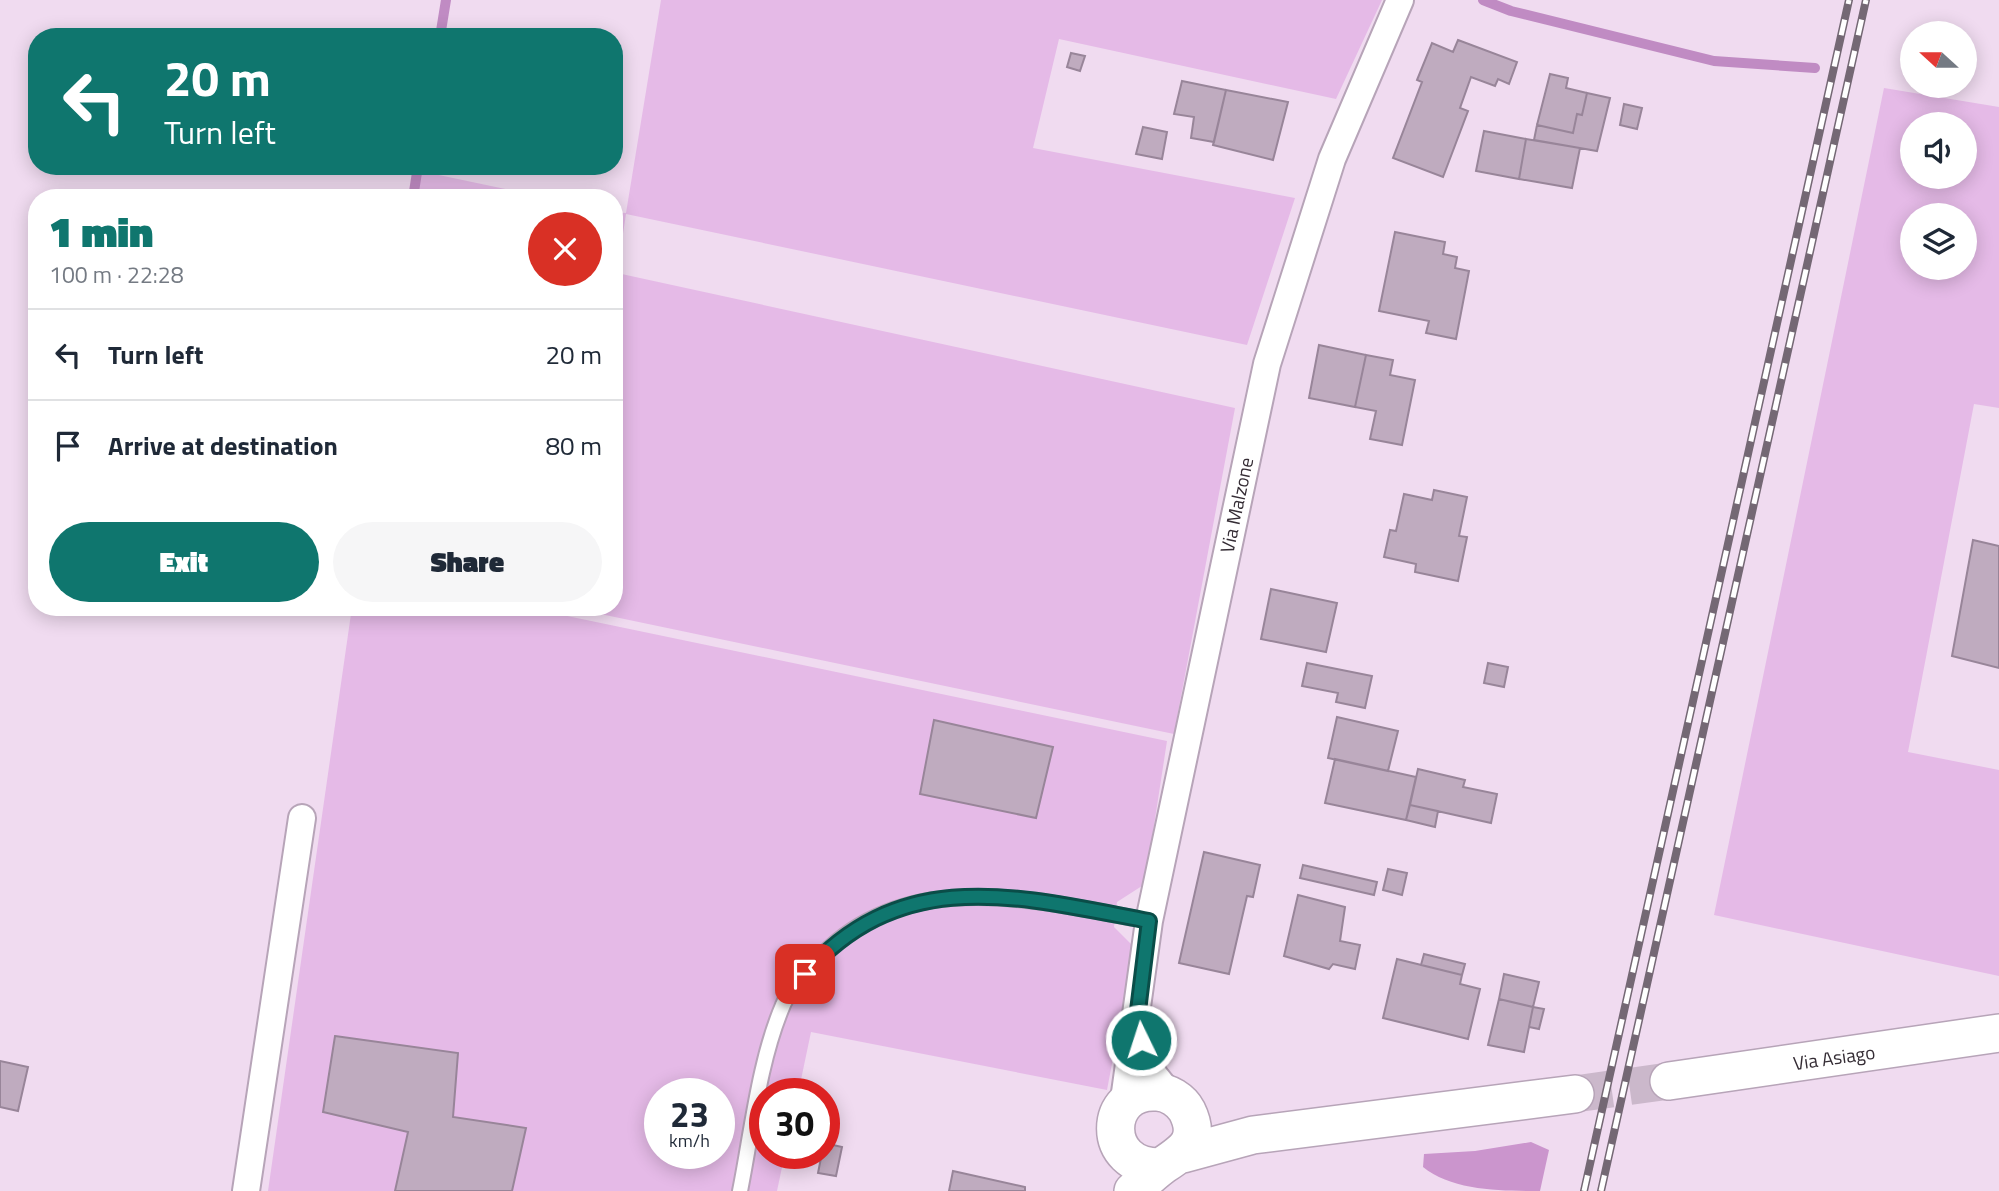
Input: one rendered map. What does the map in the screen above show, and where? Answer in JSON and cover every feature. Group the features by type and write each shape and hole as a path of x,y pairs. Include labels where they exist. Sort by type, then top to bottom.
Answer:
{"street":[{"name":"Via Malzone","path":"1109,1191 1136,1027 1149,921 1267,364 1332,159 1400,0"},
{"path":"246,1191 302,818"},
{"name":"Via Malzone","path":"1136,1027 1154,1075 1179,1103"},
{"name":"Via Asiago","path":"1669,1081 1999,1033"},
{"path":"1253,1135 1158,1091 1132,1097 1119,1123 1122,1152 1132,1162 1146,1167 1253,1135 1576,1094"},
{"path":"1133,1191 1172,1161 1191,1133 1179,1103"}],"lane":[{"path":"740,1191 771,1036 784,1002 829,947 858,927 906,906 930,899 970,895 1063,905 1149,921"}],"shaded area":[{"path":"661,0 1382,0 1336,99 1059,39 1033,148 1295,198 1247,345 626,214 623,234 623,213 626,213"},
{"path":"1884,88 1900,91 1900,98 1945,98 1999,107 1999,408 1974,404 1908,752 1999,770 1999,976 1714,915"},
{"path":"414,175 439,175 505,189 412,189"},
{"path":"623,274 1235,408 1174,734 610,616 623,616"},
{"path":"351,616 567,616 1167,741 1145,884 1117,902 1114,927 1134,947 1107,1090 811,1032 801,1078 749,1078 749,1169 782,1169 777,1191 268,1191"},
{"path":"1531,1142 1549,1150 1540,1191 1494,1190 1463,1185 1448,1181 1423,1167 1424,1154 1475,1151"}],"building":[{"path":"1458,40 1517,62 1509,84 1498,79 1495,86 1471,77 1460,108 1468,111 1443,177 1393,158 1422,82 1417,80 1432,43 1453,52"},
{"path":"1071,53 1085,56 1080,71 1067,67"},
{"path":"1550,74 1568,78 1566,88 1587,93 1582,115 1577,114 1573,133 1537,125"},
{"path":"1182,81 1226,90 1214,142 1191,138 1194,117 1174,114"},
{"path":"1226,90 1288,102 1273,160 1213,145"},
{"path":"1587,93 1610,98 1597,151 1534,140 1537,125 1573,133 1577,114 1582,115"},
{"path":"1624,104 1642,108 1637,129 1620,125"},
{"path":"1143,127 1167,132 1162,159 1136,154"},
{"path":"1484,131 1526,139 1519,179 1476,171"},
{"path":"1526,139 1580,148 1572,188 1519,179"},
{"path":"1395,232 1445,242 1443,254 1457,257 1455,268 1469,271 1456,339 1426,333 1429,321 1379,311"},
{"path":"1319,345 1366,355 1355,407 1309,398"},
{"path":"1366,355 1393,360 1390,375 1415,380 1402,445 1370,439 1376,411 1355,407"},
{"path":"1434,490 1467,497 1459,536 1467,537 1458,581 1415,572 1416,564 1384,557 1390,530 1396,531 1404,494 1432,500"},
{"path":"1973,540 1999,546 1999,668 1952,656"},
{"path":"1271,589 1337,603 1326,652 1261,639"},
{"path":"1307,663 1372,676 1365,708 1336,702 1338,693 1302,686"},
{"path":"1488,663 1508,667 1504,687 1484,683"},
{"path":"1337,717 1398,731 1388,771 1328,758"},
{"path":"934,720 1053,747 1036,818 920,794"},
{"path":"1335,759 1416,777 1406,820 1325,803"},
{"path":"1418,769 1465,780 1463,787 1497,794 1491,823 1410,805"},
{"path":"1410,805 1438,811 1435,827 1406,820"},
{"path":"1204,852 1260,865 1253,897 1247,896 1229,974 1179,963"},
{"path":"1303,865 1377,882 1374,895 1300,878"},
{"path":"1388,869 1407,873 1402,895 1383,890"},
{"path":"1298,895 1345,907 1340,941 1360,945 1355,969 1333,964 1329,969 1284,956"},
{"path":"1424,954 1465,964 1462,975 1421,965"},
{"path":"1397,959 1462,975 1460,984 1480,989 1468,1039 1383,1018"},
{"path":"1504,974 1539,982 1533,1007 1499,999"},
{"path":"1499,999 1533,1007 1524,1052 1488,1045"},
{"path":"1533,1007 1544,1009 1539,1029 1529,1027"},
{"path":"335,1036 458,1053 453,1117 526,1128 512,1191 395,1191 408,1132 323,1112"},
{"path":"0,1061 28,1067 18,1111 0,1107"},
{"path":"819,1169 837,1169 836,1176 818,1173"},
{"path":"953,1171 1025,1187 1025,1191 949,1191"}],"waterway":[{"path":"441,28 446,0"},
{"path":"1483,0 1511,11 1714,61 1815,68"},
{"path":"414,189 417,175"}],"tunnel":[{"path":"1575,1094 1669,1081"}],"railway":[{"path":"1584,1191 1849,0"},
{"path":"1601,1191 1866,0"}],"route":[{"path":"805,974 829,947 858,927 894,909 930,899 970,895 1021,900 1149,921 1136,1027 1141,1040"}]}
